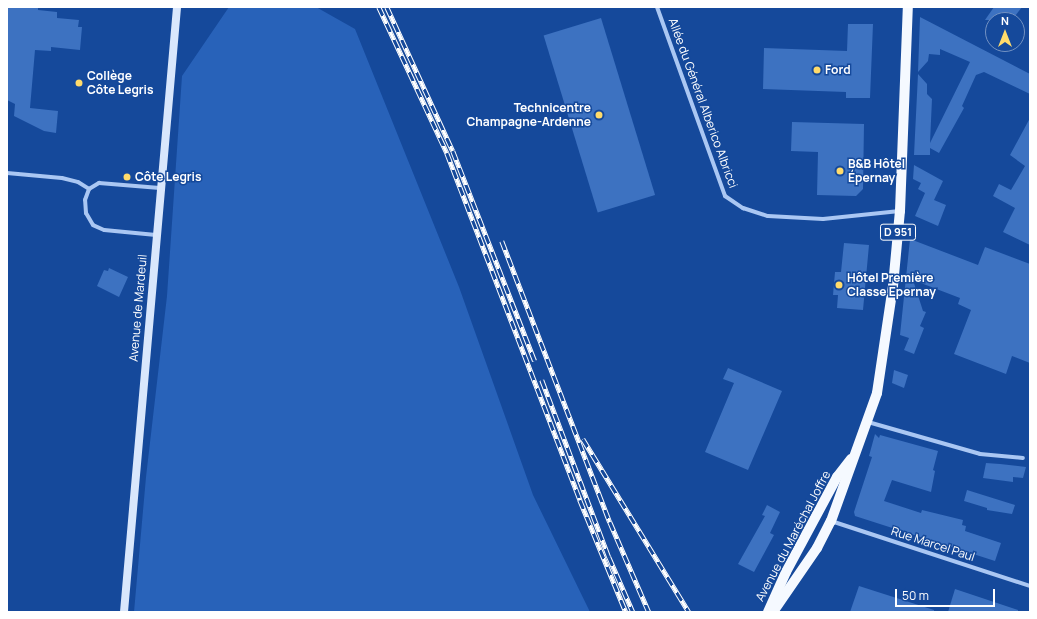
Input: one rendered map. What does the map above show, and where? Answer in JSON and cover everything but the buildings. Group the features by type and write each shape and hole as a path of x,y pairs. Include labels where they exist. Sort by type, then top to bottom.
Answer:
{"main road":[{"name":"Avenue du Maréchal Joffre","path":"774,612 817,548 831,521 868,422 884,358 900,211 908,7"},
{"name":"Avenue du Maréchal Joffre","path":"768,612 786,572 837,478 856,453"}],"street":[{"name":"Avenue de Mardeuil","path":"124,612 176,7"},
{"name":"Allée du Général Alberico Albricci","path":"656,7 725,196 743,208 768,216 823,219 900,211"},
{"path":"7,173 62,178 78,182 89,189"},
{"path":"156,235 126,234 104,230 93,225 86,213 85,200 89,189 99,183 160,188"},
{"path":"868,422 980,454 1023,458"},
{"name":"Rue Marcel Paul","path":"831,521 1030,586"}],"shaded area":[{"path":"229,7 316,7 355,29 459,287 533,495 590,612 134,612 146,477 167,296 182,76"}],"railway":[{"path":"379,7 447,153 580,500 626,612"},
{"path":"387,7 453,151 535,361"},
{"path":"502,241 610,522 649,612"},
{"path":"542,380 609,557 633,612"},
{"path":"583,439 689,612"}],"place":[{"name":"Ford","path":"817,70"},
{"name":"Collège Côte Legris","path":"79,83"},
{"name":"Technicentre Champagne-Ardenne","path":"599,115"},
{"name":"B&B Hôtel Épernay","path":"840,171"},
{"name":"Côte Legris","path":"127,177"},
{"name":"Hôtel Première Classe Epernay","path":"839,285"}]}
